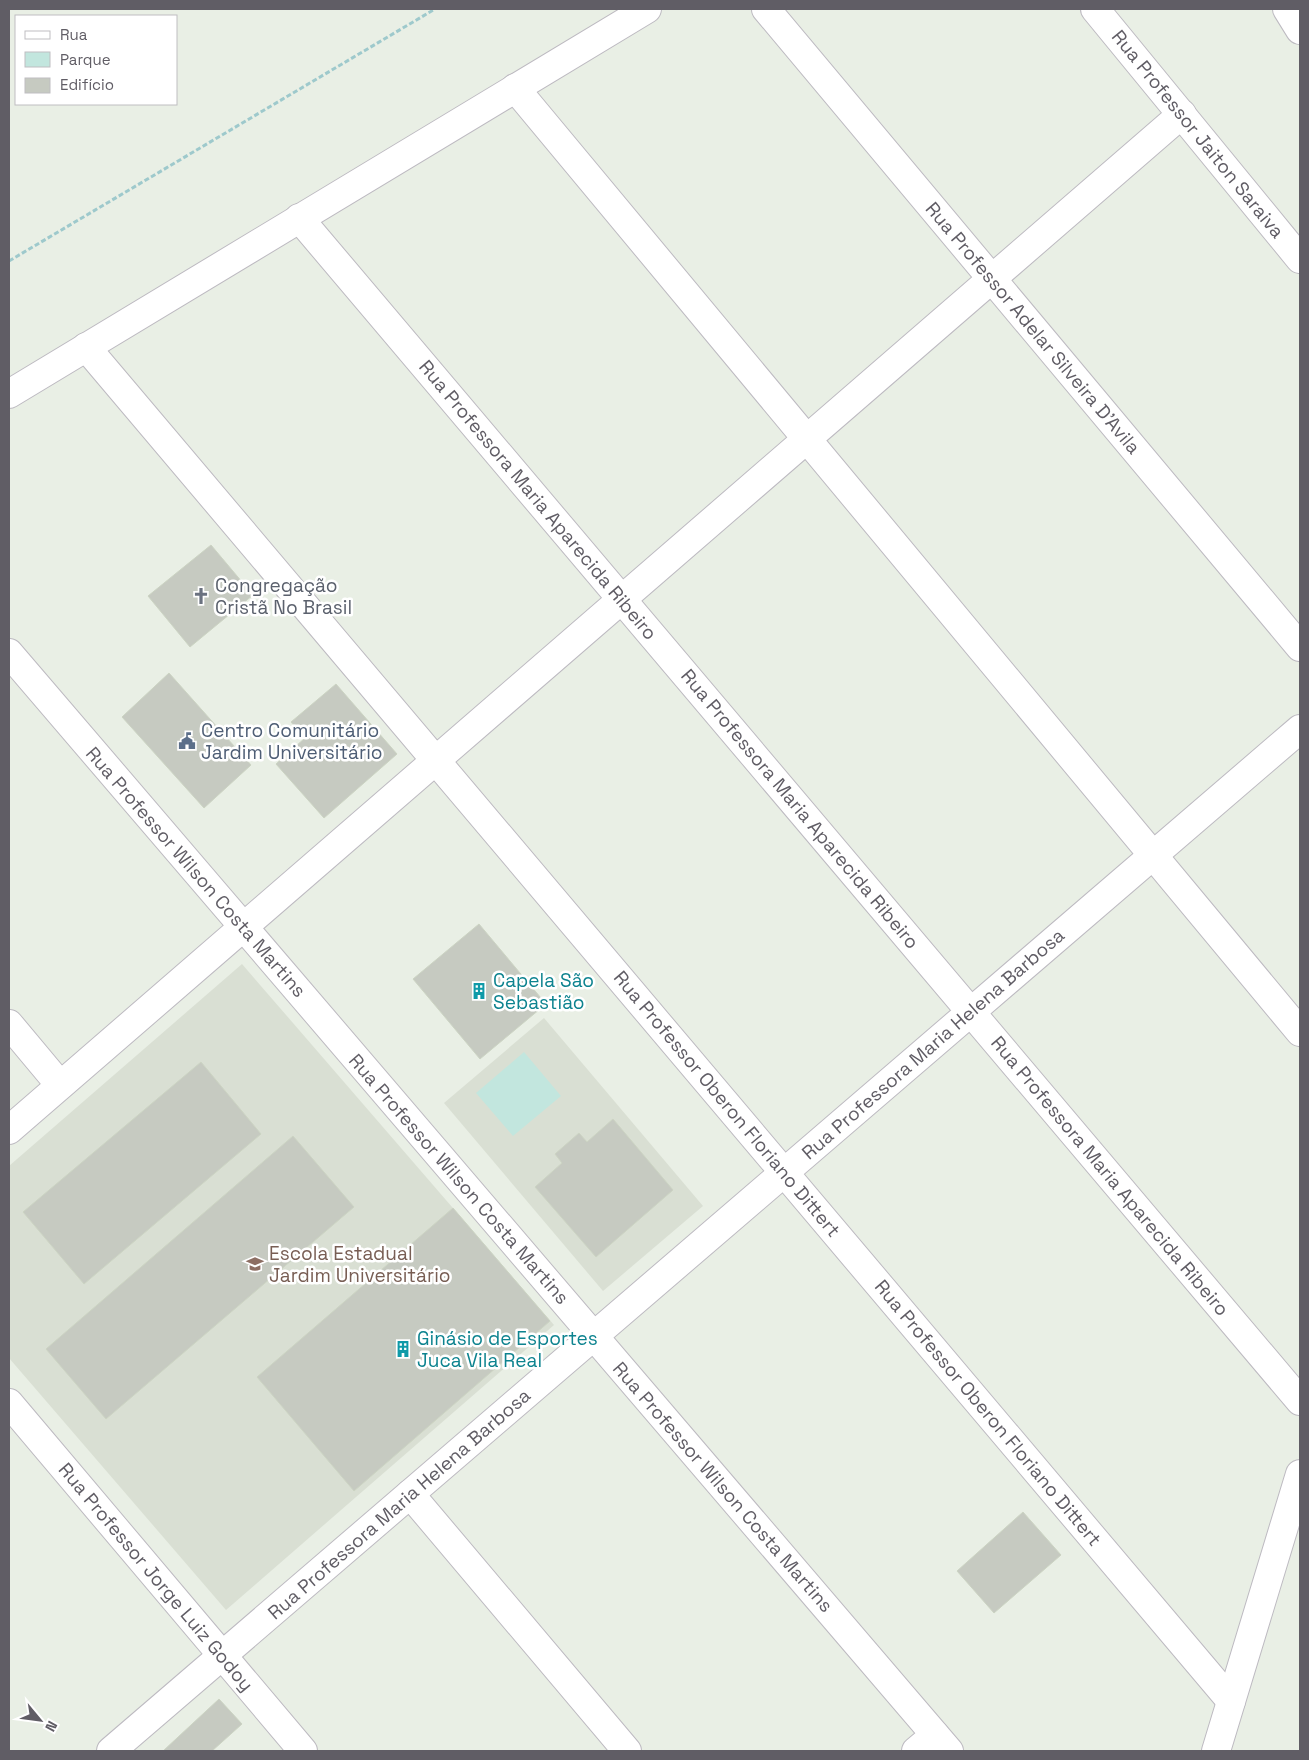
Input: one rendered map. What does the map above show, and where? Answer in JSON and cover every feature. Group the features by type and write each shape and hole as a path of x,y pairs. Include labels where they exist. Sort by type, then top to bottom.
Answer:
{"street":[{"path":"9,394 647,9"},
{"name":"Rua Professor Adelar Silveira D'Avila","path":"766,9 1300,647"},
{"name":"Rua Professor Jaiton Saraiva","path":"1095,9 1300,259"},
{"path":"1288,9 1300,30"},
{"path":"515,88 1300,1032"},
{"path":"9,1130 1182,114"},
{"name":"Rua Professora Maria Aparecida Ribeiro","path":"299,218 1300,1401"},
{"name":"Rua Professor Oberon Floriano Dittert","path":"86,347 1231,1701"},
{"name":"Rua Professor Wilson Costa Martins","path":"9,653 594,1336 934,1746"},
{"name":"Rua Professora Maria Helena Barbosa","path":"111,1751 1300,729"},
{"path":"9,1024 60,1085"},
{"name":"Rua Professor Jorge Luiz Godoy","path":"9,1403 303,1751"},
{"path":"1216,1751 1300,1474"},
{"path":"410,1494 627,1751"}],"path":[{"path":"9,261 435,9"}],"shaded area":[{"name":"Escola Estadual Jardim Universitário","path":"242,964 554,1325 226,1610 9,1358 9,1166"},
{"path":"544,1018 703,1206 603,1291 444,1103"}],"green space":[{"path":"524,1052 561,1096 513,1136 476,1093"}],"building":[{"name":"Congregação Cristã No Brasil","path":"211,545 253,595 190,647 148,596"},
{"name":"Centro Comunitário Jardim Universitário","path":"169,673 251,765 204,808 122,717"},
{"path":"336,684 397,754 324,818 276,764 305,738 291,722"},
{"name":"Capela São Sebastião","path":"479,924 546,1004 480,1059 413,979"},
{"path":"201,1062 261,1134 84,1284 23,1212"},
{"path":"613,1119 673,1190 596,1257 535,1187 562,1163 555,1154 579,1133 587,1142"},
{"path":"293,1136 354,1207 106,1419 46,1349"},
{"name":"Ginásio de Esportes Juca Vila Real","path":"453,1208 550,1321 354,1491 257,1377"},
{"path":"1023,1512 1061,1555 994,1613 957,1571"},
{"path":"219,1699 242,1724 212,1751 163,1751"}],"place":[{"name":"Congregação Cristã No Brasil","path":"201,596"},
{"name":"Centro Comunitário Jardim Universitário","path":"187,741"},
{"name":"Capela São Sebastião","path":"479,991"},
{"name":"Escola Estadual Jardim Universitário","path":"255,1264"},
{"name":"Ginásio de Esportes Juca Vila Real","path":"403,1349"}]}
